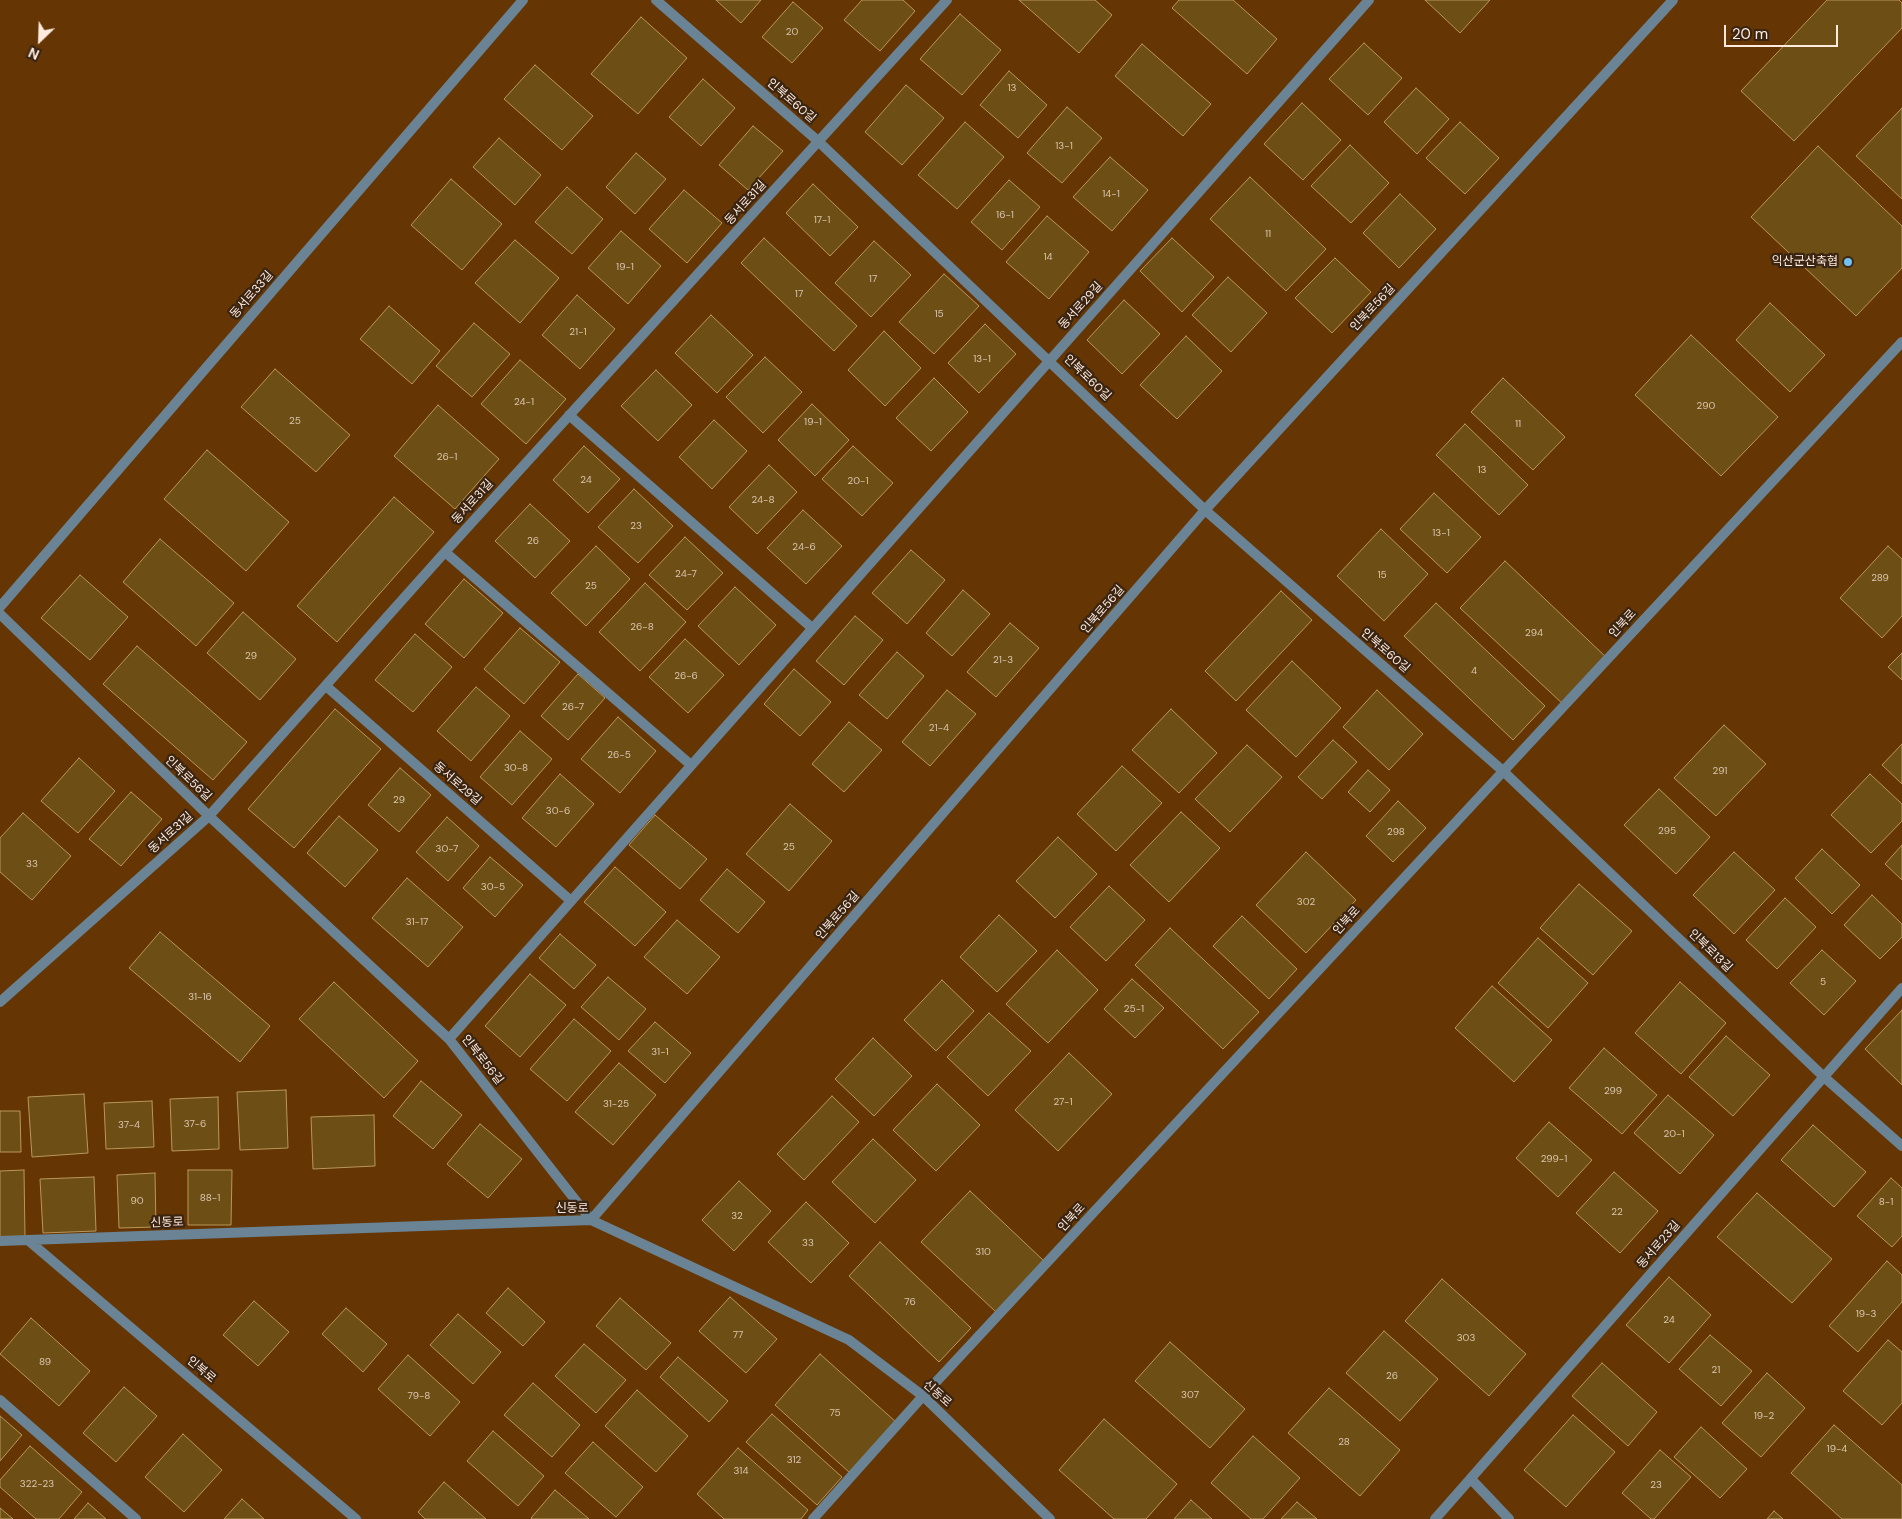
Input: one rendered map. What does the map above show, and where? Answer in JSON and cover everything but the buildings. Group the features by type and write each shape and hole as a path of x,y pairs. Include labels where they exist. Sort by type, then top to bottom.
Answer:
{"street":[{"name":"동서로33길","path":"0,607 523,0"},
{"name":"인북로60길","path":"656,0 819,142 1050,360 1205,510 1503,771"},
{"name":"동서로31길","path":"0,1002 209,816 445,552 947,0"},
{"name":"동서로29길","path":"450,1039 1369,0"},
{"name":"인북로56길","path":"0,614 209,816 450,1039 592,1220 1205,510 1673,0"},
{"name":"인북로","path":"812,1519 923,1396 1902,342"},
{"path":"569,415 812,628"},
{"path":"445,552 691,765"},
{"name":"동서로29길","path":"326,686 571,901"},
{"name":"인북로13길","path":"1503,771 1824,1077 1902,1146"},
{"name":"동서로23길","path":"1435,1519 1902,988"},
{"name":"신동로","path":"0,1241 592,1220 849,1340 923,1396 1050,1519"},
{"name":"인북로","path":"29,1241 356,1519"},
{"path":"0,1400 136,1519"},
{"path":"1471,1478 1509,1519"}],"place":[{"name":"익산군산축협","path":"1848,262"}]}
